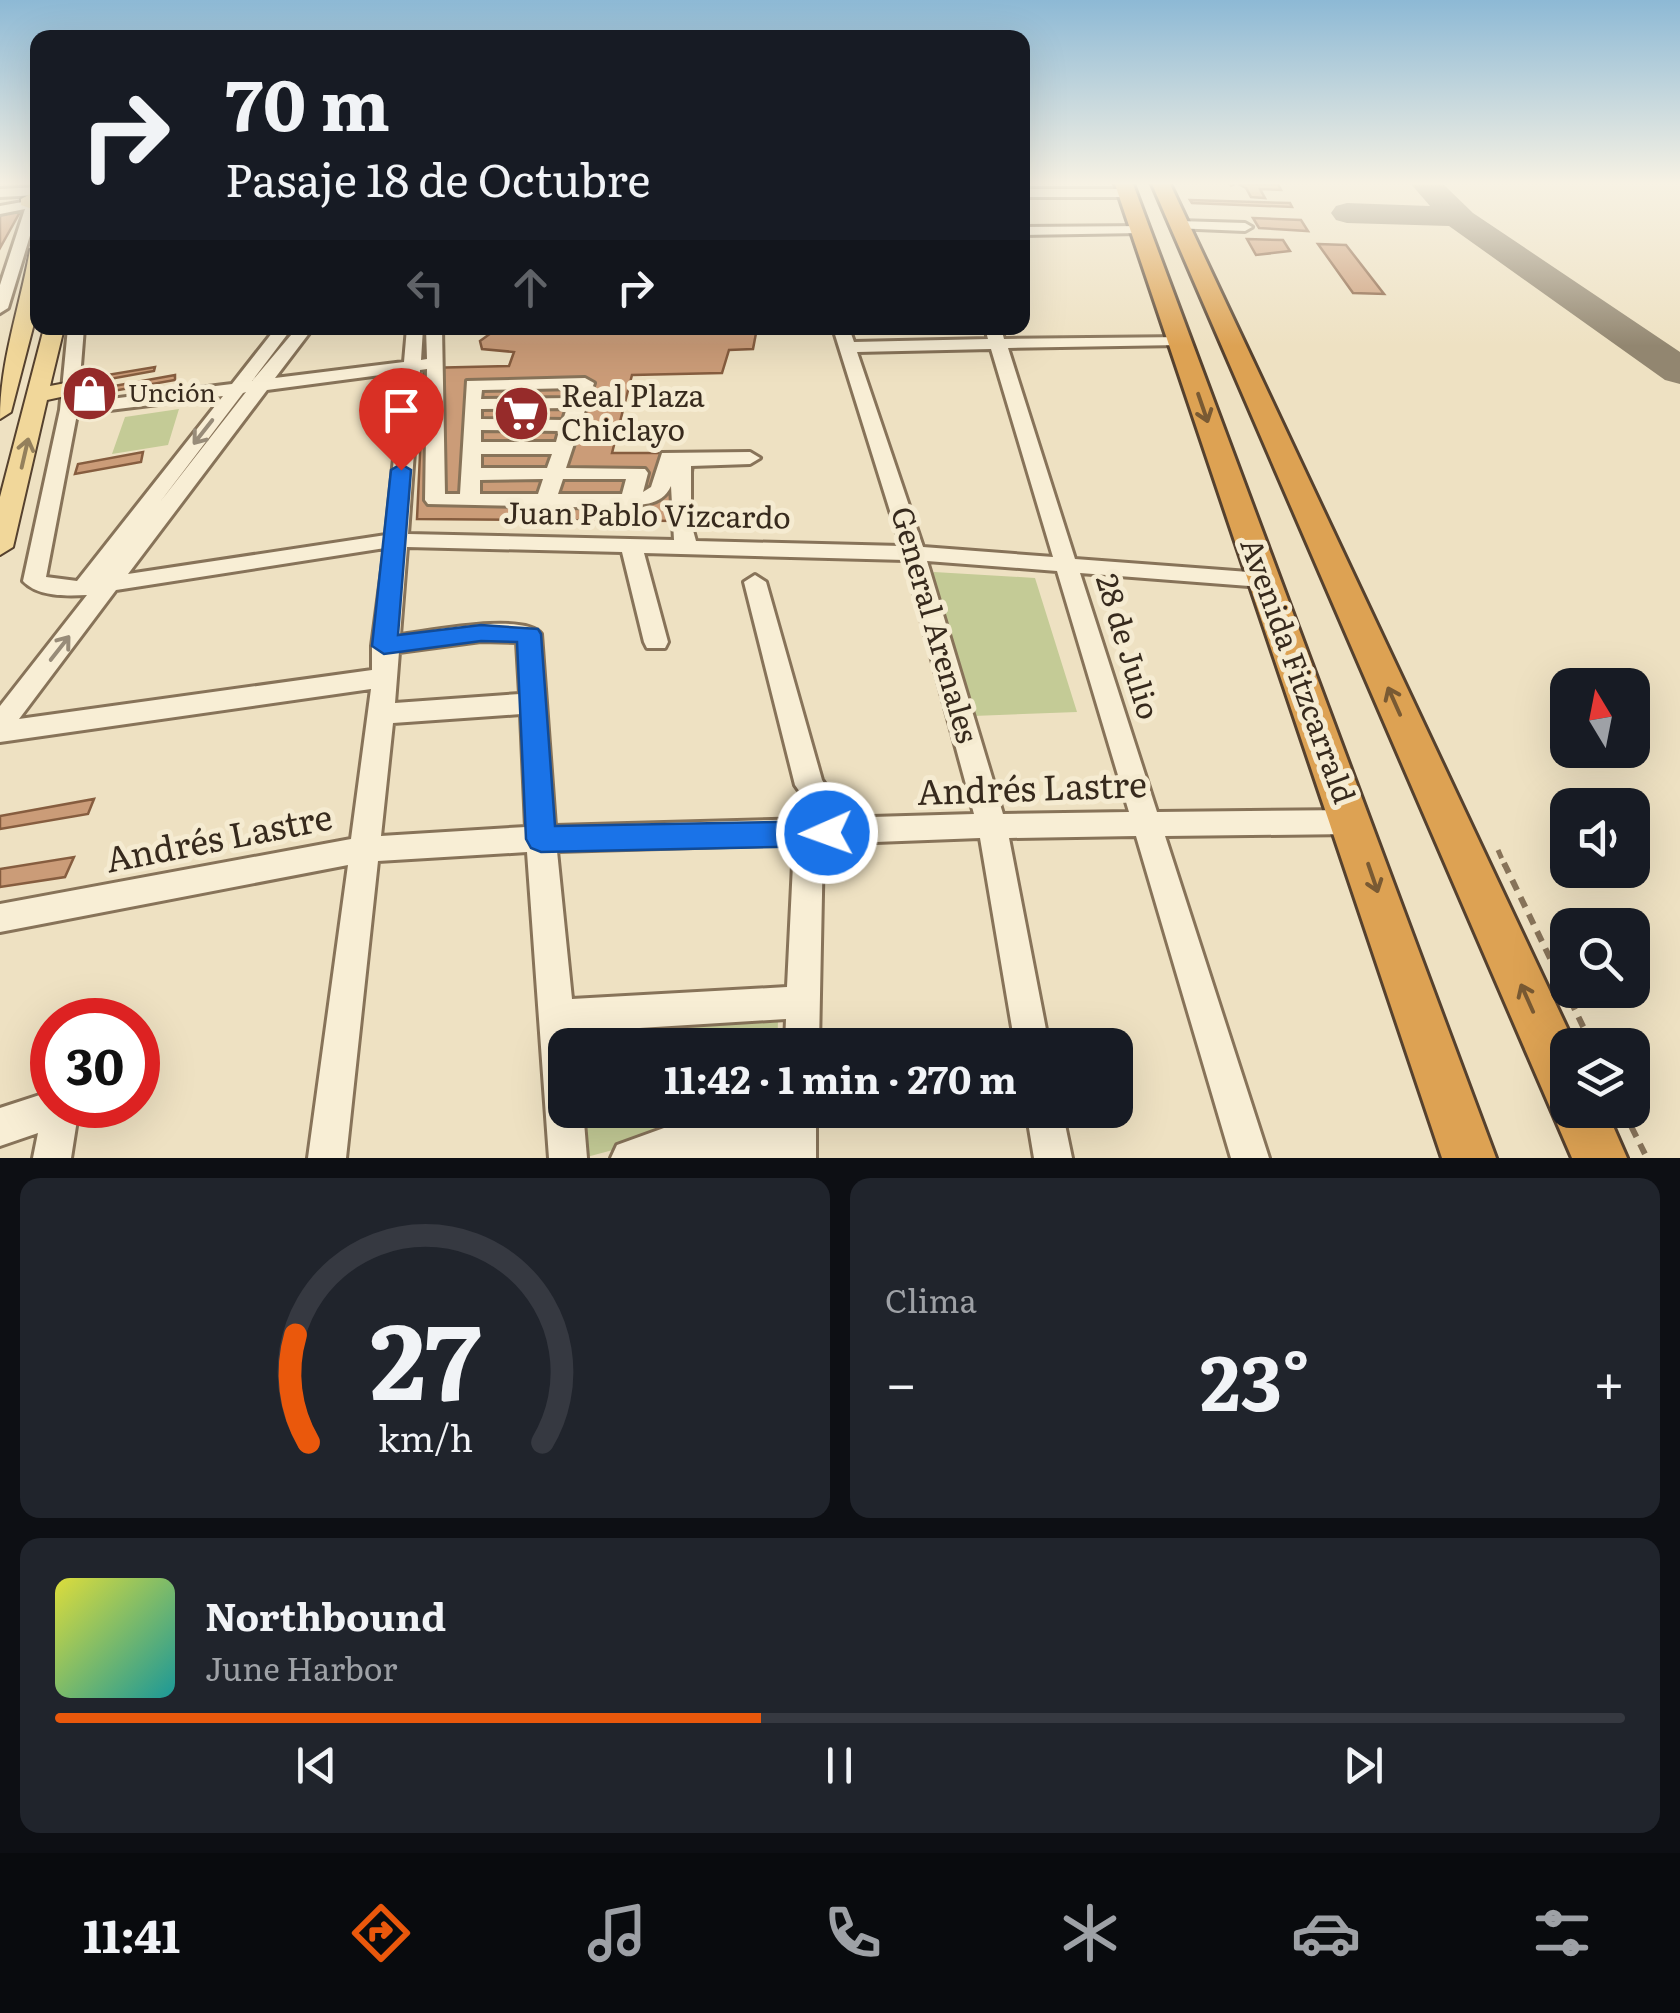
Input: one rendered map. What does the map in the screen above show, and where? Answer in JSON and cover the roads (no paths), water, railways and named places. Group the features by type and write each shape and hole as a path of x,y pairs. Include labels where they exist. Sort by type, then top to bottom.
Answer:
{"highway":[{"name":"Avenida Fitzcarrald","path":"1144,238 1469,1158"},
{"path":"1185,238 1550,1047"},
{"path":"1586,1128 1600,1158"}],"main road":[{"path":"0,412 30,301"},
{"path":"0,547 52,337"},
{"path":"39,395 70,399"}],"street":[{"path":"0,308 22,238"},
{"path":"76,335 70,399 237,388 423,364"},
{"path":"82,588 279,335"},
{"path":"0,728 300,335"},
{"path":"417,335 423,364 435,500 619,502 654,496 660,490 669,457"},
{"path":"327,1158 381,714 394,540 423,364 432,335"},
{"path":"844,337 996,335 1180,340"},
{"name":"28 de Julio","path":"996,335 1250,1158"},
{"name":"General Arenales","path":"844,337 914,553 992,826 1029,1028"},
{"path":"470,500 474,474 472,385 585,383 546,499"},
{"name":"Juan Pablo Vizcardo","path":"70,399 34,582 55,588 82,588 394,540 914,553 1262,580"},
{"path":"473,424 571,426"},
{"path":"473,448 564,448"},
{"path":"686,546 681,460 750,458"},
{"path":"474,474 638,473 630,498 619,502"},
{"path":"631,545 656,642"},
{"path":"754,582 809,785 820,798 803,1028"},
{"path":"384,646 481,633 529,634 541,839 559,1028"},
{"path":"0,728 382,678"},
{"path":"381,714 534,703"},
{"name":"Andrés Lastre","path":"0,918 366,849 541,839 992,826 1353,822"},
{"path":"558,1016 804,1002"},
{"path":"0,1128 61,1107 52,1158"},
{"path":"566,1128 568,1158"},
{"path":"1047,1128 1052,1158"},
{"path":"630,1158 675,1143 798,1135"}],"place":[{"name":"Unción","path":"89,393"},
{"name":"Real Plaza Chiclayo","path":"522,414"}]}
